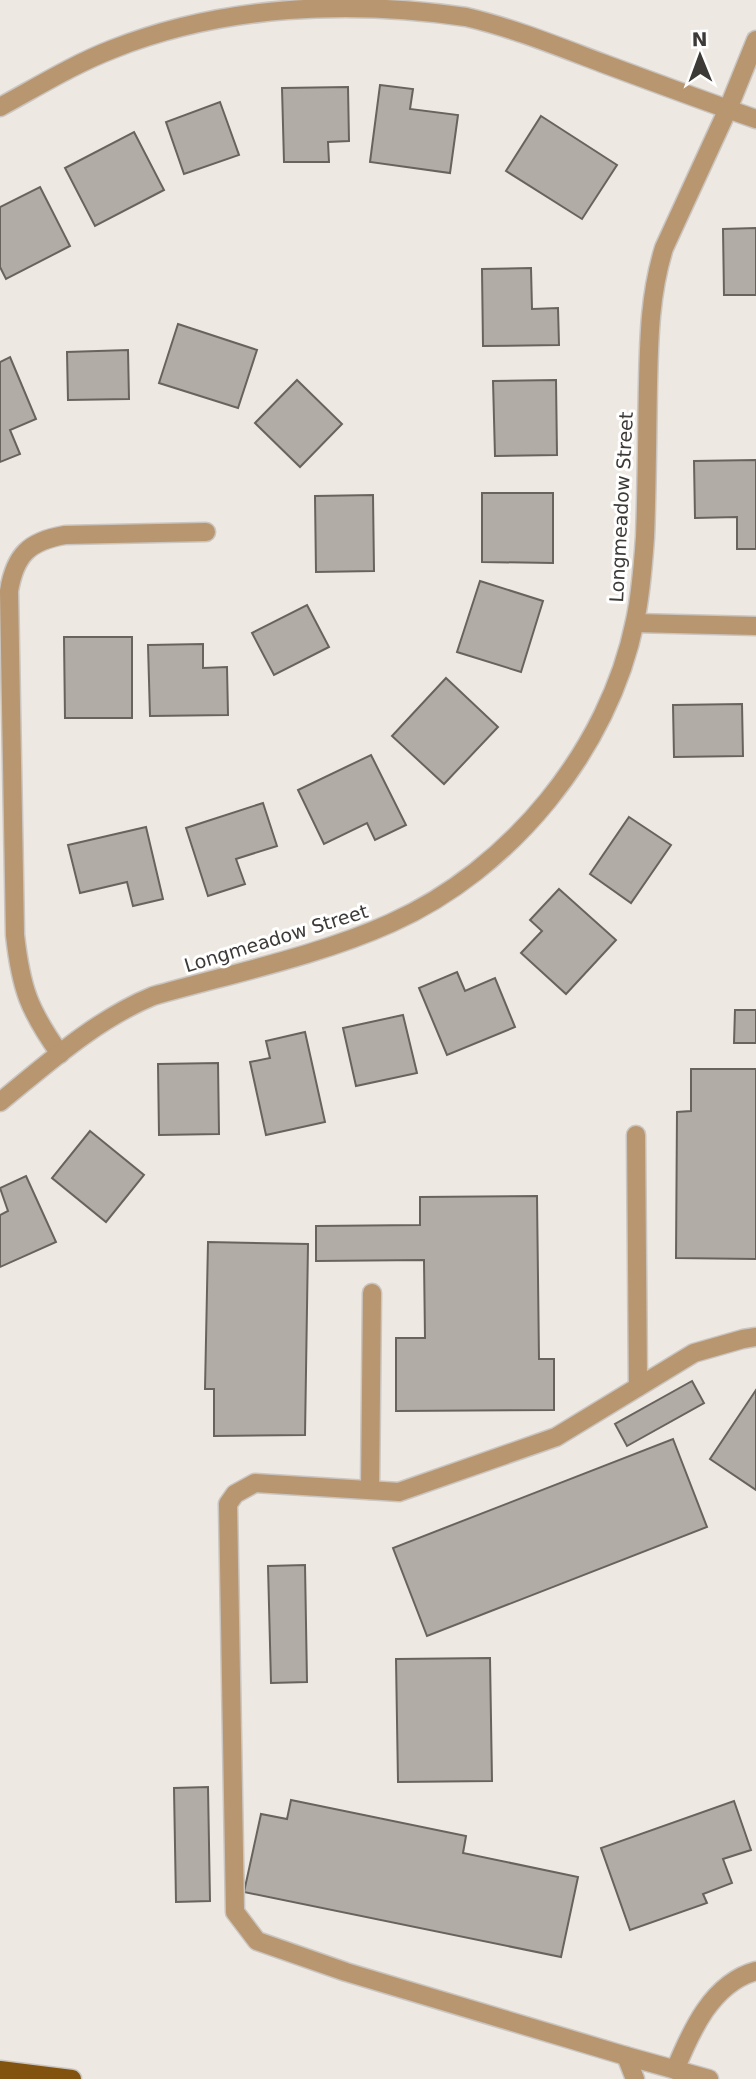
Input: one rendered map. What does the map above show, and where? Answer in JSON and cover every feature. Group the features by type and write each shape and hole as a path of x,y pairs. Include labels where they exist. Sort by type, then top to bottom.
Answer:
{"main road":[{"path":"0,2070 72,2079"}],"street":[{"path":"0,107 111,49 155,34 191,23 257,10 334,4 402,7 478,21 539,39 756,119"},
{"name":"Longmeadow Street","path":"0,1102 60,1054 115,1014 132,1005 153,996 325,948 390,924 420,909 478,870 508,844 534,816 581,752 611,696 635,623 645,534 649,321 652,296 664,248 728,110 756,40"},
{"path":"60,1054 30,1007 20,974 15,935 9,591 11,578 16,562 25,551 48,538 65,535 206,532"},
{"path":"635,623 756,626"},
{"path":"636,1135 638,1387"},
{"path":"370,1490 372,1293"},
{"path":"709,2079 346,1972 257,1941 235,1912 228,1504 235,1494 255,1483 399,1492 556,1437 694,1353 756,1337"},
{"path":"675,2070 691,2031 714,1998 744,1974 756,1970"},
{"path":"626,2056 635,2079"}],"building":[{"path":"380,85 413,89 410,109 458,115 450,173 370,162"},
{"path":"348,87 349,141 328,142 329,162 284,162 282,88"},
{"path":"220,102 239,155 184,174 166,122"},
{"path":"541,116 617,165 582,219 506,171"},
{"path":"134,132 164,190 95,226 65,168"},
{"path":"40,187 70,246 6,279 0,267 0,207"},
{"path":"756,228 756,295 724,295 723,229"},
{"path":"531,268 532,309 558,308 559,345 483,346 482,269"},
{"path":"178,324 257,350 238,408 159,383"},
{"path":"128,350 129,399 68,400 67,352"},
{"path":"10,357 36,419 10,430 20,454 0,462 0,362"},
{"path":"297,380 342,424 300,467 255,423"},
{"path":"556,380 557,455 495,456 493,381"},
{"path":"756,460 756,549 737,549 737,517 695,518 694,461"},
{"path":"482,493 553,493 553,563 482,562"},
{"path":"373,495 374,571 316,572 315,496"},
{"path":"480,581 543,601 521,672 457,652"},
{"path":"307,605 329,647 274,675 252,633"},
{"path":"64,637 132,637 132,718 65,718"},
{"path":"203,644 203,668 227,667 228,715 150,716 148,645"},
{"path":"446,678 498,727 444,784 392,736"},
{"path":"742,704 743,756 674,757 673,705"},
{"path":"371,755 406,825 375,840 367,823 324,844 298,790"},
{"path":"263,803 277,846 236,859 245,884 208,896 186,828"},
{"path":"629,817 671,845 631,903 590,874"},
{"path":"146,827 163,899 133,906 127,882 80,893 68,845"},
{"path":"559,889 616,940 566,994 521,953 542,931 530,920"},
{"path":"457,972 465,991 495,978 515,1027 447,1055 419,988"},
{"path":"735,1010 756,1010 756,1043 734,1043"},
{"path":"403,1015 417,1073 356,1086 343,1028"},
{"path":"305,1032 325,1122 266,1135 250,1062 270,1058 266,1041"},
{"path":"218,1063 219,1134 159,1135 158,1064"},
{"path":"691,1069 756,1069 756,1259 676,1258 677,1112 691,1111"},
{"path":"90,1131 144,1175 106,1222 52,1178"},
{"path":"26,1176 56,1242 0,1267 0,1215 8,1211 0,1188"},
{"path":"537,1196 539,1359 554,1359 554,1410 396,1411 396,1338 425,1338 424,1260 316,1261 316,1226 420,1225 420,1197"},
{"path":"208,1242 308,1244 305,1435 214,1436 214,1389 205,1389"},
{"path":"692,1381 704,1403 627,1446 615,1424"},
{"path":"756,1390 756,1490 710,1459"},
{"path":"673,1439 707,1527 427,1636 393,1548"},
{"path":"305,1565 307,1682 271,1683 268,1566"},
{"path":"490,1658 492,1781 398,1782 396,1659"},
{"path":"208,1787 210,1901 176,1902 174,1788"},
{"path":"291,1800 466,1836 463,1853 578,1877 561,1957 244,1892 261,1814 287,1819"},
{"path":"734,1801 751,1850 723,1859 732,1883 703,1894 707,1903 630,1930 601,1848"}]}
